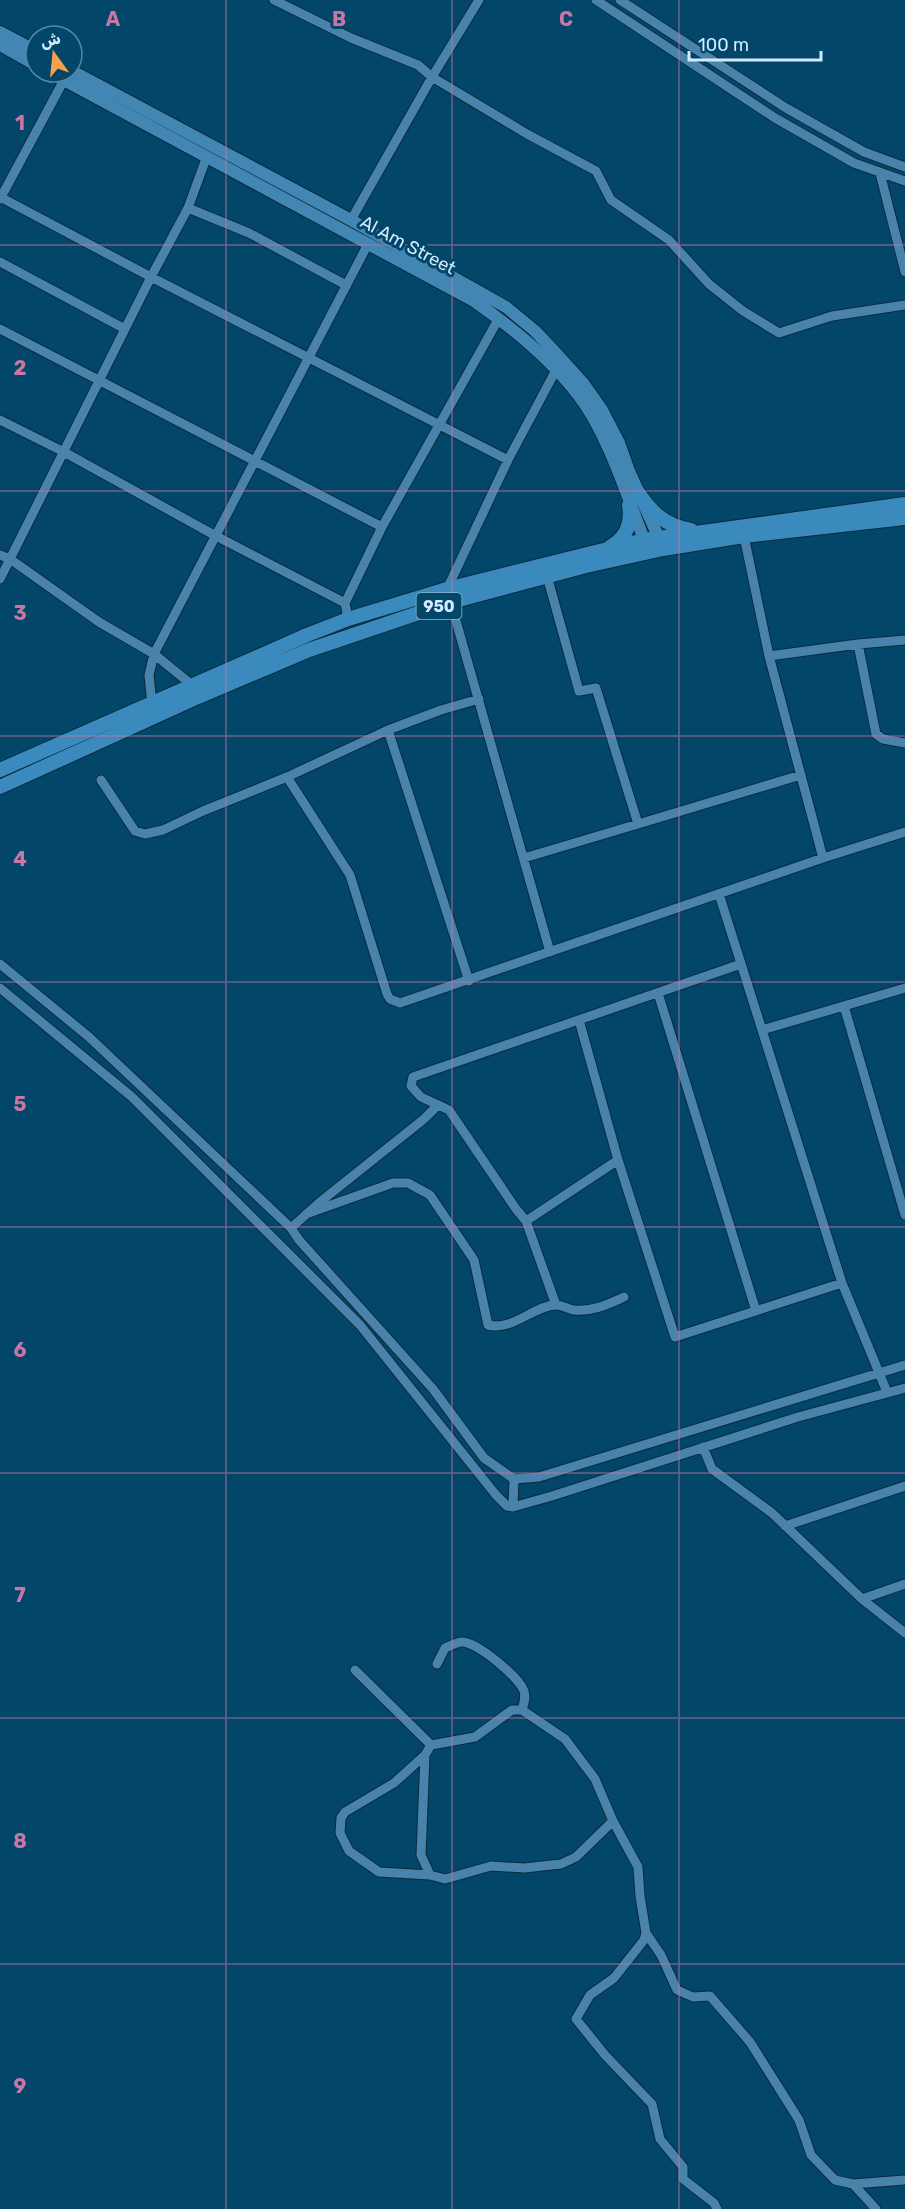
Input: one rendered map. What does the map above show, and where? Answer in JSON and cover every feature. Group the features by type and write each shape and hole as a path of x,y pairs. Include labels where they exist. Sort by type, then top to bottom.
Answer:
{"main road":[{"path":"0,32 24,45"},
{"path":"0,45 24,58"},
{"name":"Al Am Street","path":"82,84 207,156 474,301 531,344 580,397 600,433 646,546"},
{"name":"Al Am Street","path":"84,84 351,220 506,307 535,331 583,383 602,410 619,443 637,491 661,543"},
{"path":"637,491 648,507 662,520 680,528 699,531"},
{"name":"950","path":"0,787 348,619 547,576 699,531 905,504"},
{"path":"603,549 623,538 629,528 631,517 629,505"},
{"name":"950","path":"661,543 905,518"},
{"name":"950","path":"0,770 152,704 309,650 449,596 603,549 646,546"}],"street":[{"path":"274,0 351,38 418,65 432,77 527,134 596,171 611,200 669,240 709,284 735,305 779,333 832,316 905,305"},
{"path":"351,220 432,77 479,0"},
{"path":"596,0 775,118 855,163 905,181"},
{"path":"620,0 786,108 864,152 905,167"},
{"path":"64,84 0,198 508,460"},
{"path":"0,579 151,277 188,208 207,156"},
{"path":"880,173 905,273"},
{"path":"188,208 249,233 346,285"},
{"path":"152,704 149,675 154,654 368,244"},
{"path":"0,262 125,329"},
{"path":"348,619 345,603 382,527 498,318"},
{"path":"0,329 382,527"},
{"path":"550,952 449,596 508,460 556,370"},
{"path":"0,420 345,603"},
{"path":"744,536 769,656 823,858"},
{"path":"0,555 10,559 99,622 154,654 195,691"},
{"path":"547,576 579,691 596,688 638,824"},
{"path":"769,656 905,640"},
{"path":"858,644 876,734 883,739 905,743"},
{"path":"101,780 135,831 145,834 163,830 287,777 388,730 478,699"},
{"path":"388,730 469,981"},
{"path":"524,858 801,775"},
{"path":"287,777 350,875 390,999 400,1004 823,858 905,832"},
{"path":"719,894 842,1283 887,1392"},
{"path":"0,964 89,1036 291,1228 299,1240 433,1389 484,1458 514,1479 539,1477 905,1365"},
{"path":"556,1305 526,1221 449,1110 421,1097 411,1086 413,1077 741,964"},
{"path":"0,987 132,1097 360,1325 496,1496 507,1506 513,1507 798,1417 905,1388"},
{"path":"762,1030 905,988"},
{"path":"658,993 756,1311"},
{"path":"844,1006 905,1215"},
{"path":"579,1020 618,1160 675,1337 842,1283"},
{"path":"291,1228 438,1105"},
{"path":"526,1221 618,1160"},
{"path":"306,1214 393,1183 408,1183 430,1195 474,1260 489,1325 513,1322 556,1305 574,1310 596,1310 624,1297"},
{"path":"286,1251 299,1240"},
{"path":"793,1399 798,1417"},
{"path":"644,1445 650,1464"},
{"path":"703,1447 712,1469 772,1514 862,1599 905,1633"},
{"path":"513,1507 514,1479"},
{"path":"785,1526 905,1486"},
{"path":"862,1599 905,1584"},
{"path":"438,1664 445,1648 461,1641 474,1645 514,1676 523,1689 525,1699 522,1710"},
{"path":"355,1670 431,1746"},
{"path":"613,1821 576,1857 561,1864 524,1868 491,1866 445,1879 430,1875 379,1872 349,1851 340,1833 341,1818 345,1812 394,1783 425,1755 431,1746 475,1737 512,1710 522,1710 565,1739 595,1779 613,1821 639,1867 640,1896 646,1934 661,1955 677,1990 693,1997 710,1996 750,2042 799,2120 811,2155 835,2180 853,2184 905,2180"},
{"path":"425,1755 421,1855 430,1875"},
{"path":"646,1934 644,1940 614,1978 590,1995 576,2019 604,2055 652,2104 660,2139 683,2167 683,2179 717,2209"},
{"path":"853,2184 876,2209"}]}
